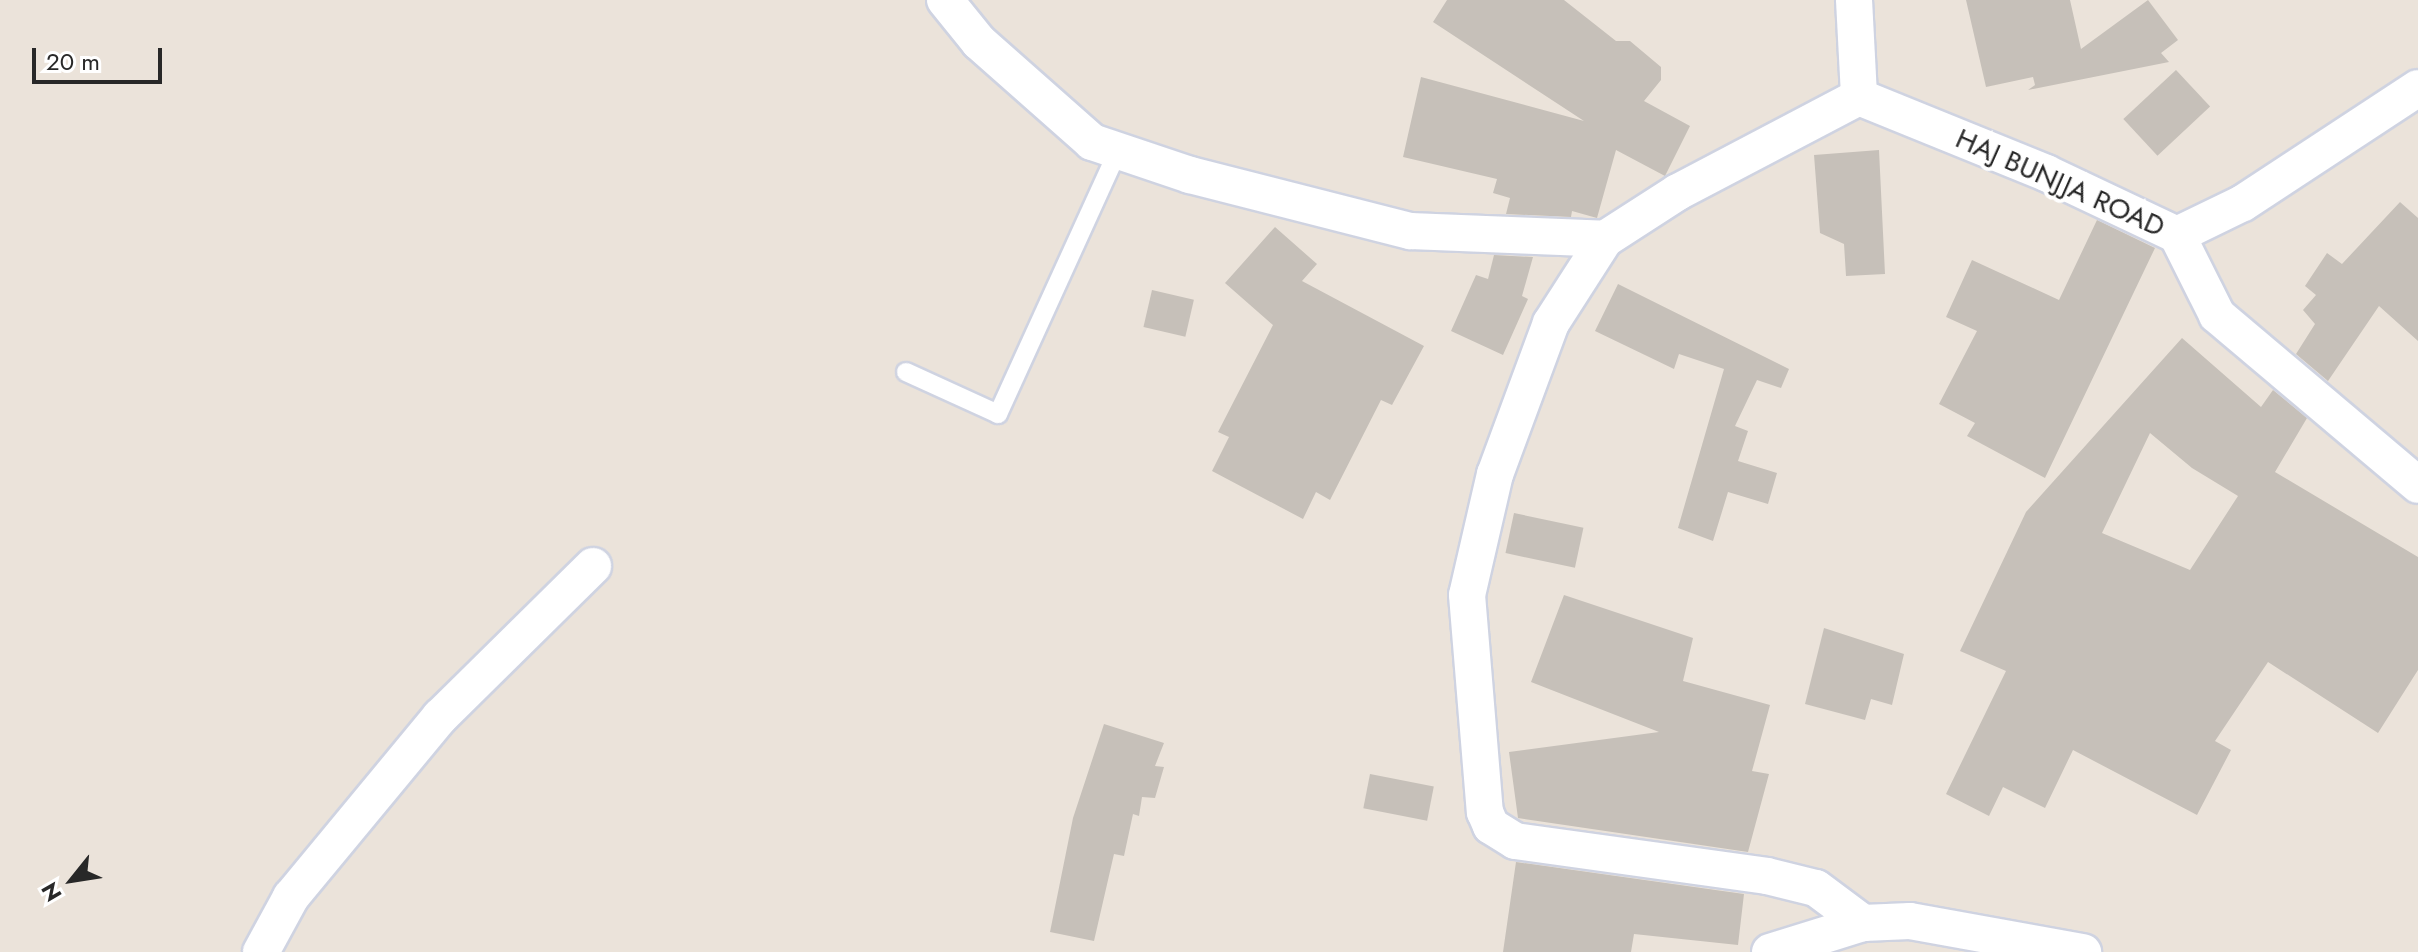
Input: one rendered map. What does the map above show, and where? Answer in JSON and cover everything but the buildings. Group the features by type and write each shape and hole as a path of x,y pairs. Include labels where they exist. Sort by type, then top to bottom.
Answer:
{"street":[{"path":"945,0 979,42 1092,142 1410,231 1605,239"},
{"path":"1854,0 1859,97 1678,192 1605,239 1551,323 1495,474 1467,595 1485,812 1491,826 1515,841 1767,876 1816,888 1863,923 1910,936 2083,952"},
{"name":"HAJ BUNJJA ROAD","path":"1859,97 2046,173 2177,235 2243,203 2418,88"},
{"path":"2177,235 2217,315 2418,485"},
{"path":"261,952 291,897 440,717 593,566"},
{"path":"1770,952 1863,923"}],"lane":[{"path":"906,372 998,414 1118,151"}]}
